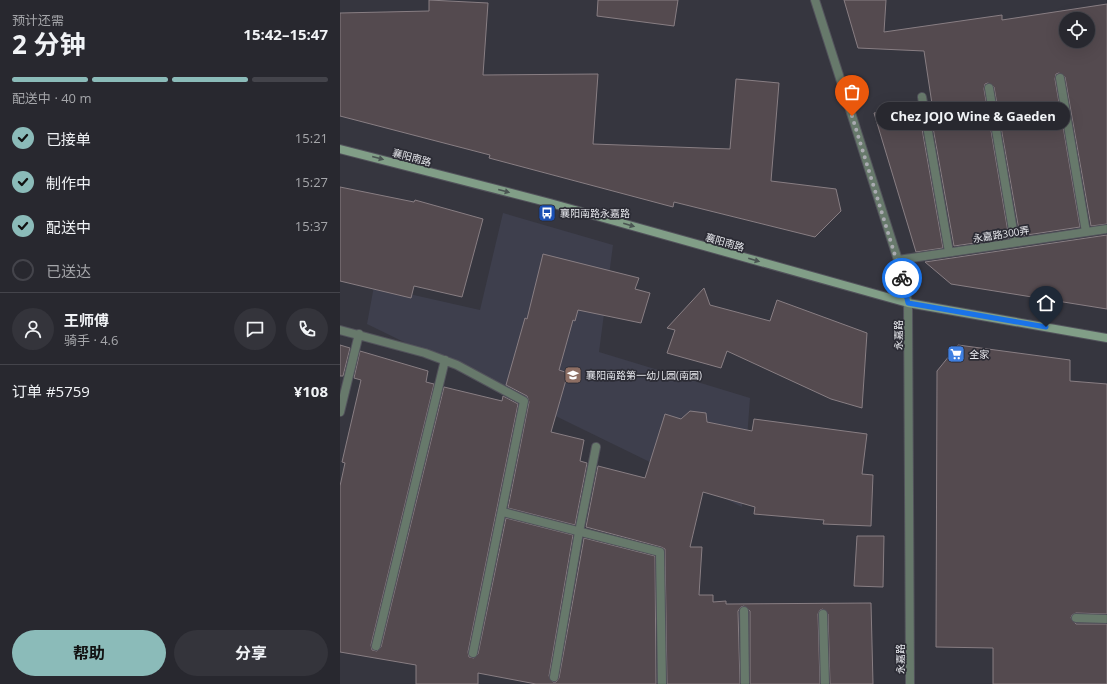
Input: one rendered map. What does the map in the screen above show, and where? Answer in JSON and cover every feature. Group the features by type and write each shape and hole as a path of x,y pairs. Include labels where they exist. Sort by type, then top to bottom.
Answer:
{"street":[{"name":"永嘉路","path":"815,0 898,260 908,303 910,684"},
{"path":"1060,78 1086,232"},
{"path":"989,88 1015,242"},
{"path":"922,97 949,252"},
{"name":"襄阳南路","path":"340,149 550,203 908,303 1107,338"},
{"name":"永嘉路300弄","path":"898,260 1107,229"},
{"path":"340,330 359,334 445,360 524,401 473,652"},
{"path":"340,412 359,334"},
{"path":"376,646 445,360"},
{"path":"554,677 579,532 596,447"},
{"path":"502,512 660,552 662,684"},
{"path":"744,611 745,684"},
{"path":"823,614 825,684"},
{"path":"1076,618 1107,619"}],"shaded area":[{"name":"襄阳南路第一幼儿园(南园)","path":"503,213 613,245 599,352 750,398 742,507 367,324 374,286 480,310"}],"building":[{"path":"429,0 488,3 483,75 598,74 593,144 730,149 736,79 779,83 771,181 836,189 841,211 815,237 674,202 673,207 489,158 490,155 340,116 340,13 429,11"},
{"path":"598,0 678,0 674,26 597,16"},
{"path":"844,0 886,0 884,32 1002,15 1002,20 1107,4 1107,224 1091,226 1065,77 1059,73 1056,74 1055,79 1080,227 1020,236 994,87 988,83 985,84 984,89 1009,238 954,246 929,105 932,104 924,51 858,48"},
{"path":"918,106 943,248 916,252 874,113"},
{"path":"340,187 414,202 415,200 483,219 462,297 414,286 411,298 340,281"},
{"path":"1107,235 1107,309 951,284 925,262"},
{"path":"543,254 639,278 635,289 650,293 641,323 578,310 575,321 573,320 559,370 568,373 551,432 584,440 580,461 587,463 575,525 508,508 529,402 527,396 506,385 525,318 527,319"},
{"path":"704,288 710,305 770,321 777,300 867,333 862,408 831,399 727,351 721,368 667,353 675,330 667,328"},
{"path":"340,345 350,348 343,376 340,376"},
{"path":"958,345 1070,360 1070,381 1107,384 1107,614 1076,613 1072,615 1071,618 1076,624 1107,624 1107,684 993,684 993,648 936,647 937,371"},
{"path":"360,351 428,371 426,382 434,384 371,645 372,650 377,651 381,647 444,387 502,401 503,396 518,404 468,652 469,657 474,658 478,654 506,518 573,535 549,676 553,682 556,682 559,678 584,538 655,556 656,684 536,684 478,673 478,684 416,684 416,665 340,652 340,486 345,463 342,462 361,380 354,378"},
{"path":"690,411 706,413 707,422 752,431 754,419 867,434 862,474 873,475 871,526 823,524 824,520 754,514 755,507 703,492 690,547 702,547 699,595 713,595 713,602 726,601 726,604 871,603 873,684 830,684 828,614 823,609 820,610 818,614 820,684 750,684 750,611 744,606 738,611 740,684 667,684 665,549 586,527 598,466 645,478 665,414 681,419"},
{"path":"857,536 884,536 883,587 854,586"}],"way so far":[{"path":"852,116 898,260 902,278"}],"place":[{"name":"Chez JOJO Wine & Gaeden","path":"852,116"},
{"name":"襄阳南路永嘉路","path":"547,213"},
{"name":"全家","path":"956,354"},
{"name":"襄阳南路第一幼儿园(南园)","path":"573,375"}],"route":[{"path":"902,278 908,303 1046,327"}]}
